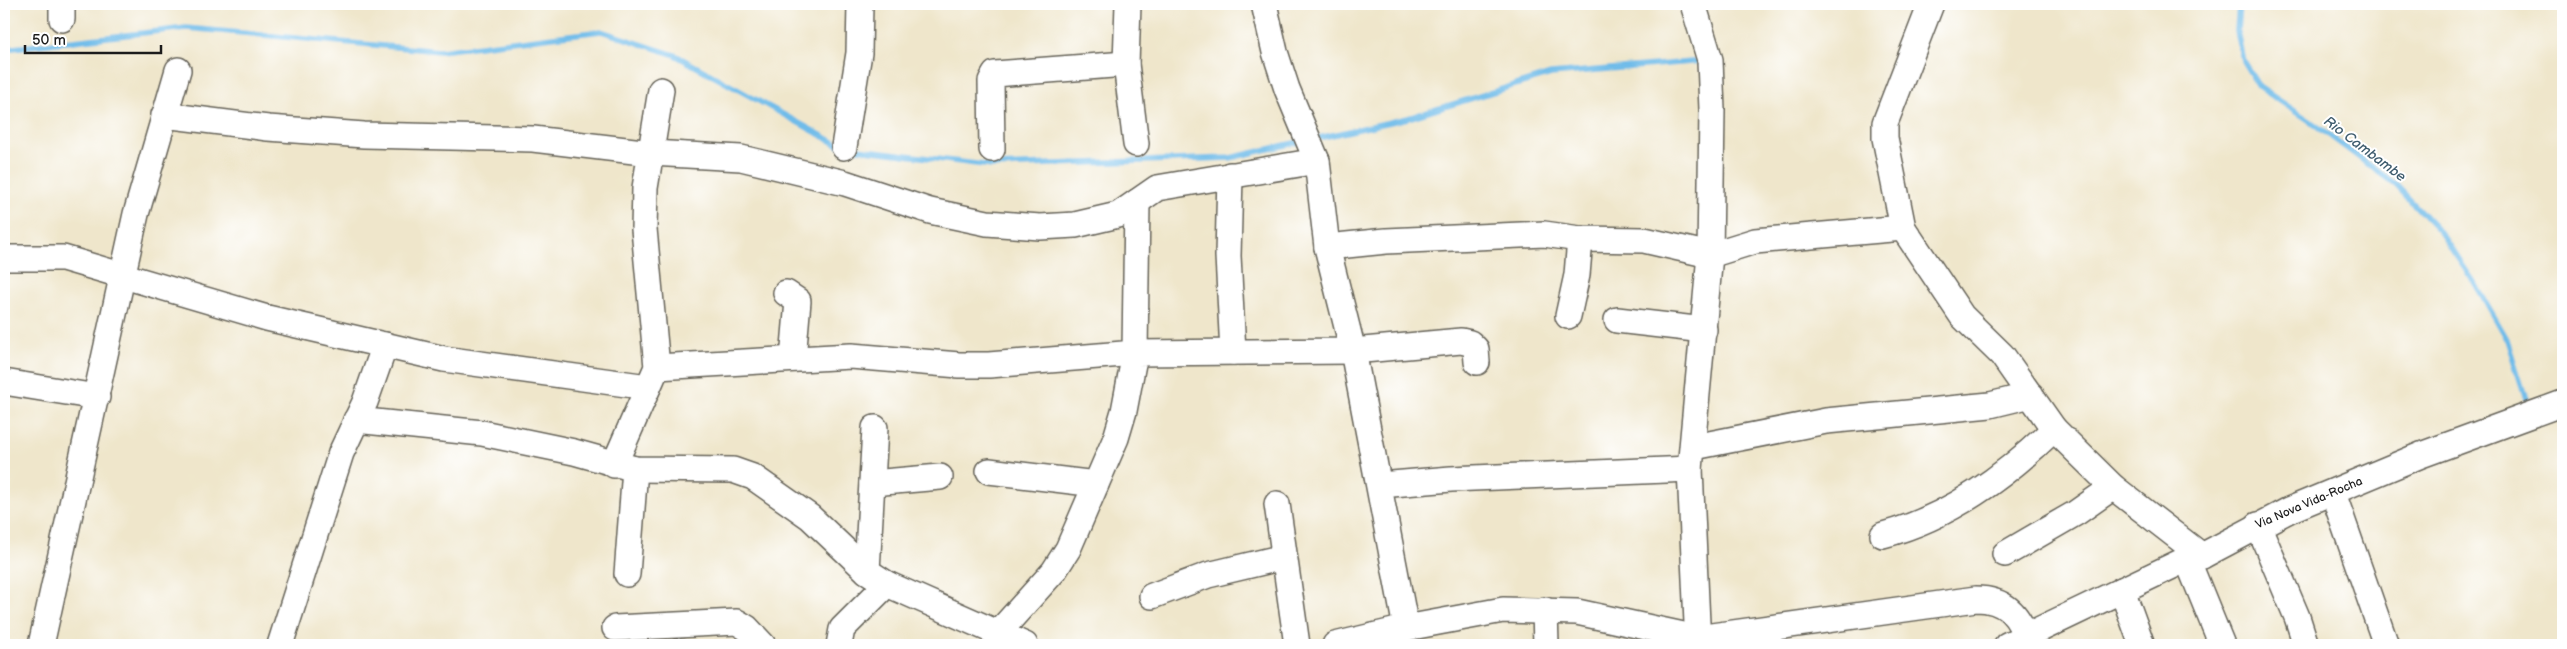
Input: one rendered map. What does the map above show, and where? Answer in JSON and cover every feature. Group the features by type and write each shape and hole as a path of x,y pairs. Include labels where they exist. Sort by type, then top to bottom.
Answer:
{"street":[{"path":"844,148 859,53 860,4"},
{"path":"1128,4 1126,64 1136,144"},
{"path":"1264,4 1275,52 1287,88 1317,162 1327,247 1353,350 1406,628"},
{"path":"1693,4 1710,60 1712,110 1710,255 1692,458 1697,642"},
{"path":"1931,4 1885,123 1885,138 1902,228 1962,316 2002,355 2054,429 2113,488 2195,557 2222,645"},
{"path":"992,149 991,81 996,74 1126,64"},
{"path":"41,645 124,276 136,214 178,70"},
{"path":"627,574 625,467 652,377 644,229 646,188 661,90"},
{"path":"164,116 268,128 364,136 533,139 651,153 741,158 845,183 930,211 997,224 1040,227 1075,225 1118,215 1157,188 1317,162"},
{"path":"1230,175 1228,256 1233,352"},
{"path":"999,632 1054,572 1068,549 1119,429 1135,353 1137,202"},
{"path":"1327,247 1386,241 1544,234 1580,239 1644,240 1710,255 1755,241 1902,228"},
{"path":"1568,316 1577,275 1580,239"},
{"path":"4,258 62,258 267,318 444,359 652,377 793,359 874,356 960,365 990,365 1135,353 1353,350 1461,341 1470,343 1476,349 1477,362"},
{"path":"786,293 798,301 793,359"},
{"path":"1617,320 1704,330"},
{"path":"280,645 341,454 385,345"},
{"path":"4,382 97,396"},
{"path":"1380,485 1692,458 1826,421 1990,405 2031,396"},
{"name":"Via Nova Vida-Rocha","path":"2020,642 2122,590 2195,557 2258,524 2421,455 2561,403"},
{"path":"356,420 482,433 574,452 625,467 733,470 753,477 810,517 877,577 1025,645"},
{"path":"839,645 842,629 877,577 872,484 875,428"},
{"path":"1883,536 1924,522 1945,512 2004,475 2054,429"},
{"path":"989,471 1096,484"},
{"path":"872,484 940,476"},
{"path":"2005,554 2076,513 2113,488"},
{"path":"2334,493 2386,645"},
{"path":"1277,504 1298,645"},
{"path":"2258,524 2297,617 2306,645"},
{"path":"1152,596 1208,575 1284,557"},
{"path":"2122,590 2142,645"},
{"path":"1335,645 1406,628 1504,610 1577,612 1636,635 1697,642 1976,599 1991,599 2002,603 2012,612 2020,642"},
{"path":"1545,610 1546,645"},
{"path":"615,628 737,622 747,628 764,645"}],"waterway":[{"name":"Rio Cambambe","path":"2239,4 2237,31 2243,61 2259,87 2310,121 2396,185 2440,232 2476,285 2506,337 2526,399"},
{"path":"4,49 186,28 440,51 601,31 675,55 839,145"},
{"path":"1314,139 1408,118 1551,74 1703,61"},
{"path":"850,148 992,166 1230,158 1303,141"}]}
